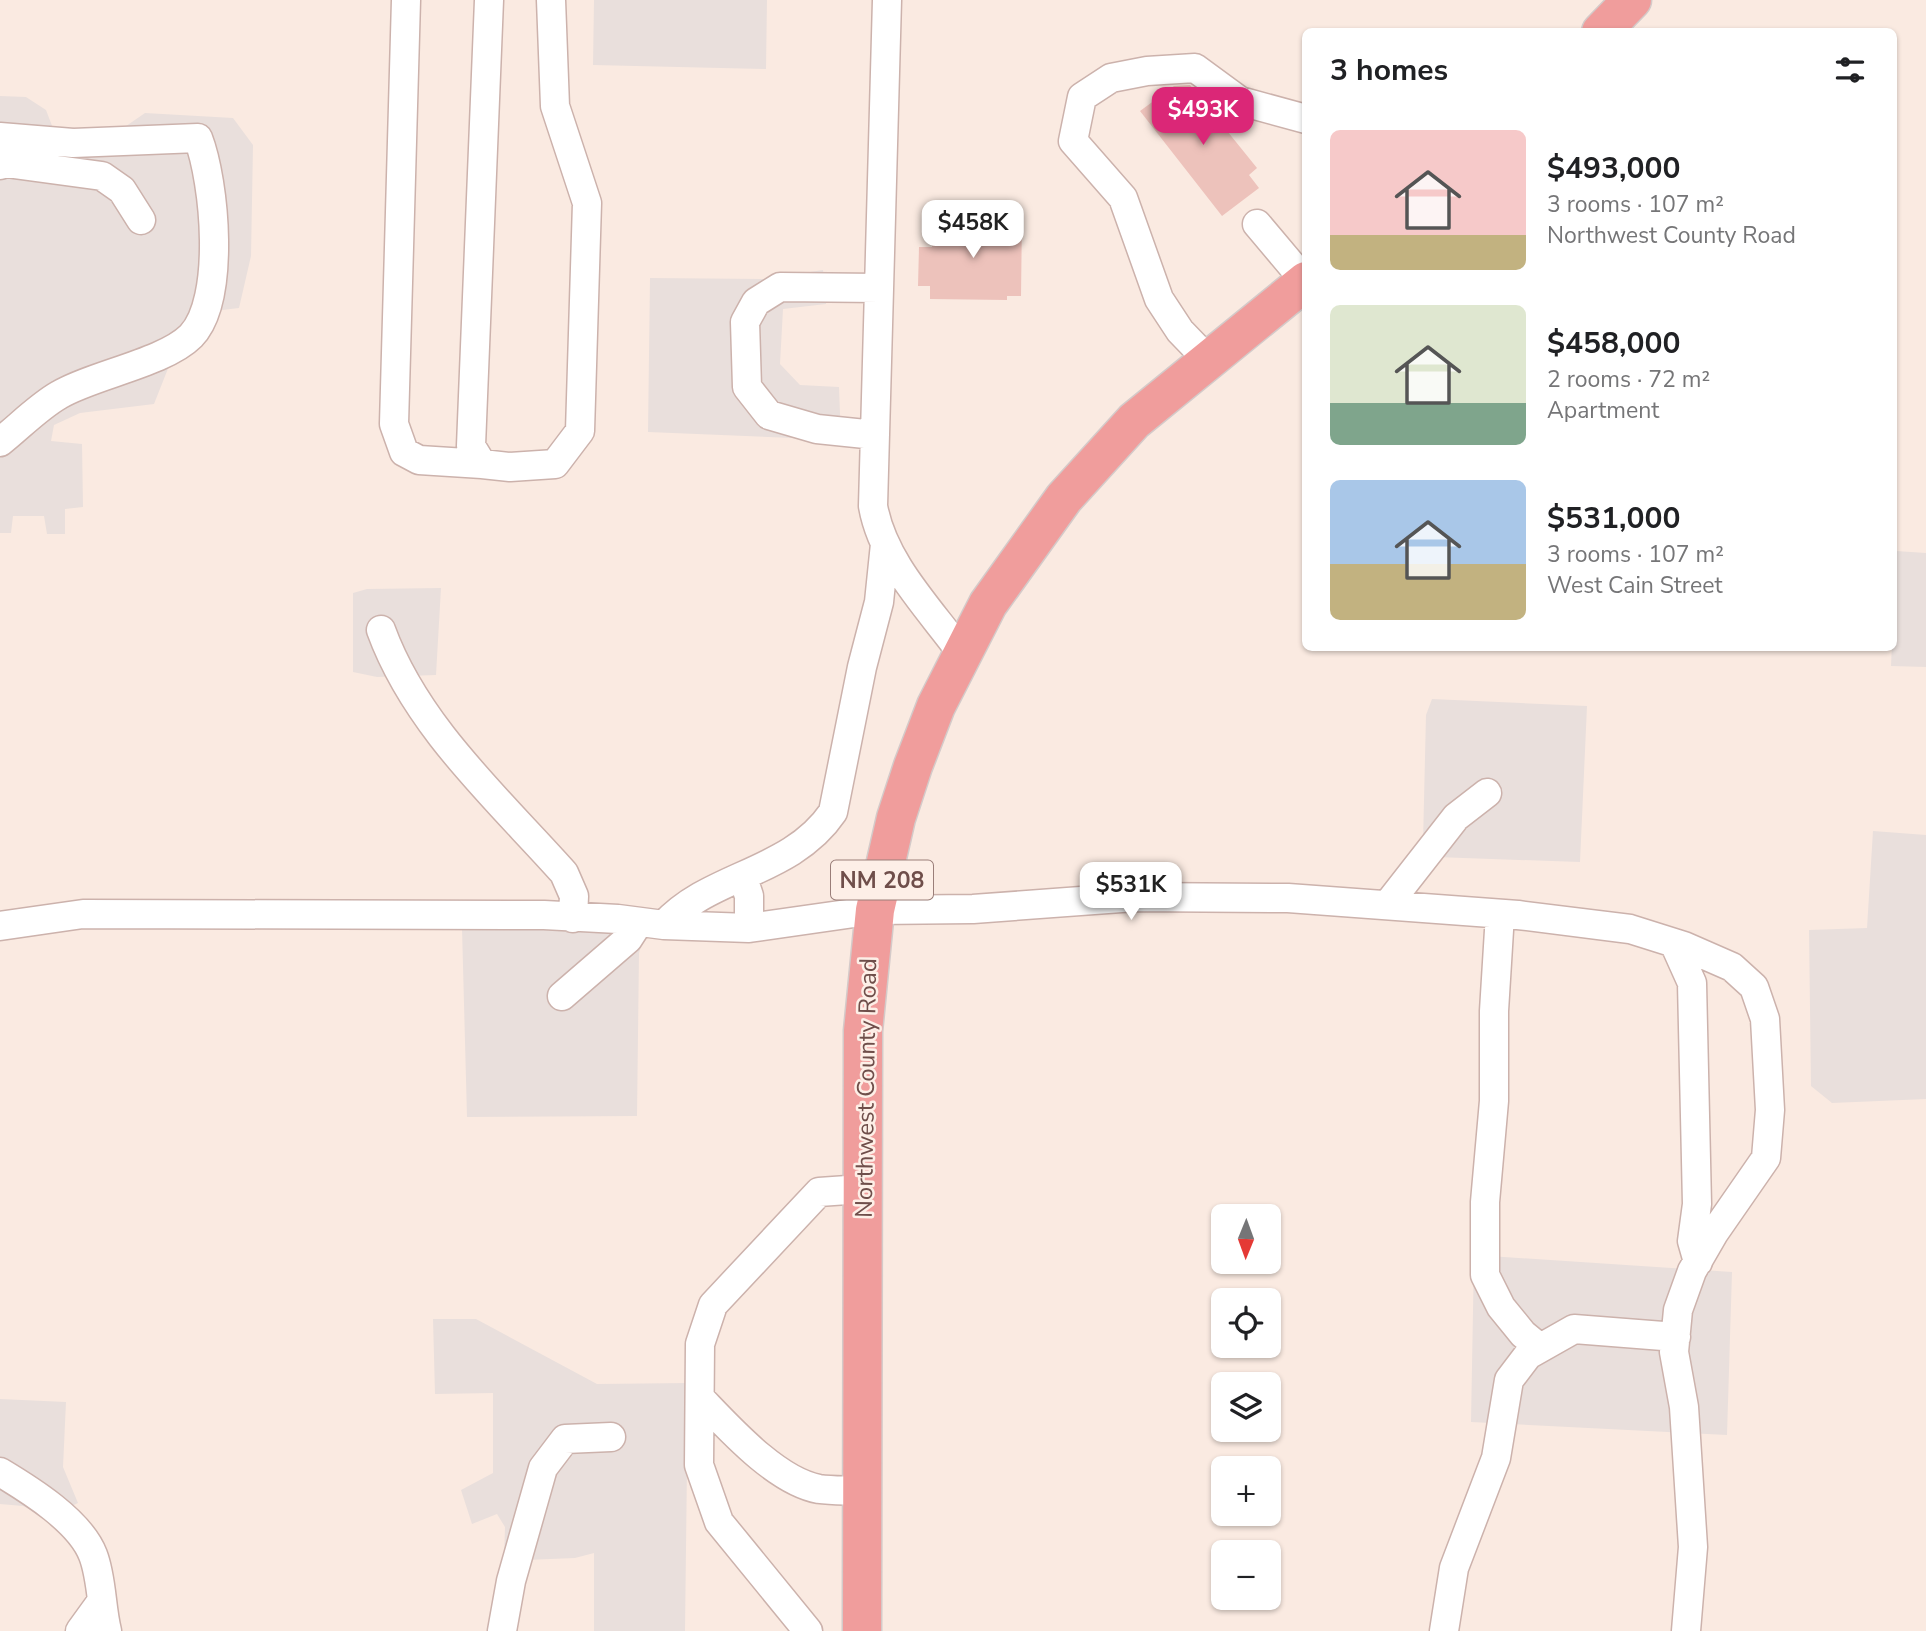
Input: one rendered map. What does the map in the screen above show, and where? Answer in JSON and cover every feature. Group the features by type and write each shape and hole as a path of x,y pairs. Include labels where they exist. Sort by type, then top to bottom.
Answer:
{"highway":[{"path":"1605,28 1632,0"},
{"name":"Northwest County Road","path":"862,1631 863,1031 876,910 896,818 936,706 961,652 1000,585 1064,498 1134,421 1302,283"}],"street":[{"path":"405,0 394,424 404,452 419,460 510,467 555,464 580,431 587,202 555,106 551,0"},
{"path":"482,464 471,446 489,0"},
{"path":"887,0 873,506 878,532 885,544 961,652"},
{"path":"1208,360 1180,331 1159,299 1124,198 1073,141 1082,97 1111,78 1147,71 1195,68 1240,101 1302,118"},
{"path":"0,137 73,143 198,138 205,156 215,225 203,320 189,338 152,358 59,395 0,442"},
{"path":"0,165 6,163 102,176 122,190 141,220"},
{"path":"1257,224 1302,277"},
{"path":"875,435 817,429 769,415 747,387 745,322 756,302 780,287 879,288"},
{"path":"562,996 628,939 651,924 681,906 777,862 821,829 833,812 862,667 879,602 885,544"},
{"path":"381,630 404,682 440,734 564,873 574,896 573,918"},
{"path":"1388,904 1456,817 1487,793"},
{"path":"743,878 749,896 749,928"},
{"path":"0,926 83,914 544,915 651,924 749,928 876,910 972,909 1135,897 1288,898 1500,914 1630,929 1674,943 1732,967 1754,987 1765,1019 1770,1110 1766,1158 1698,1262 1678,1310 1674,1352 1684,1407 1693,1547 1686,1631"},
{"path":"1500,914 1494,1011 1494,1101 1485,1202 1485,1275 1502,1307 1523,1334 1541,1348"},
{"path":"1674,943 1692,983 1697,1204 1692,1241 1698,1262"},
{"path":"808,1631 719,1522 699,1465 700,1344 713,1305 819,1192 862,1189"},
{"path":"1444,1631 1454,1568 1496,1458 1509,1380 1528,1355 1574,1329 1676,1337"},
{"path":"700,1398 736,1435 780,1471 817,1488 862,1491"},
{"path":"502,1631 511,1581 543,1468 565,1439 611,1437"},
{"path":"0,1472 37,1494 79,1534 93,1555 107,1631"},
{"path":"80,1631 101,1602"}],"shaded area":[{"path":"594,0 767,0 766,69 593,65"},
{"path":"0,96 26,97 46,110 54,131 116,133 145,113 233,118 253,145 251,256 239,308 214,311 169,366 154,404 80,413 54,425 51,441 82,444 83,507 65,509 65,534 47,534 44,516 13,516 11,533 0,533"},
{"path":"823,270 826,304 783,309 780,364 800,385 839,387 841,440 648,432 650,278 765,279"},
{"path":"1897,551 1926,553 1926,667 1891,666 1892,651 1897,651"},
{"path":"441,588 436,675 377,677 353,672 353,593 367,589"},
{"path":"1432,699 1587,706 1580,862 1436,857 1423,843 1426,715"},
{"path":"1873,831 1926,835 1926,1099 1832,1103 1811,1086 1809,930 1867,928"},
{"path":"462,928 621,929 645,933 639,953 637,1116 467,1117"},
{"path":"1474,1255 1732,1272 1727,1435 1471,1422"},
{"path":"433,1319 476,1319 597,1384 688,1383 685,1631 594,1631 594,1553 575,1558 504,1561 505,1527 497,1514 472,1524 461,1490 493,1473 493,1393 435,1394"},
{"path":"0,1399 66,1402 63,1467 78,1503 47,1518 23,1506 0,1504"}],"building":[{"path":"1190,85 1257,168 1249,175 1259,188 1222,216 1140,111 1174,86"},
{"path":"1007,217 1022,217 1021,296 1007,296 1007,300 930,299 930,286 918,286 919,247 932,247 932,220 1007,221"}]}
